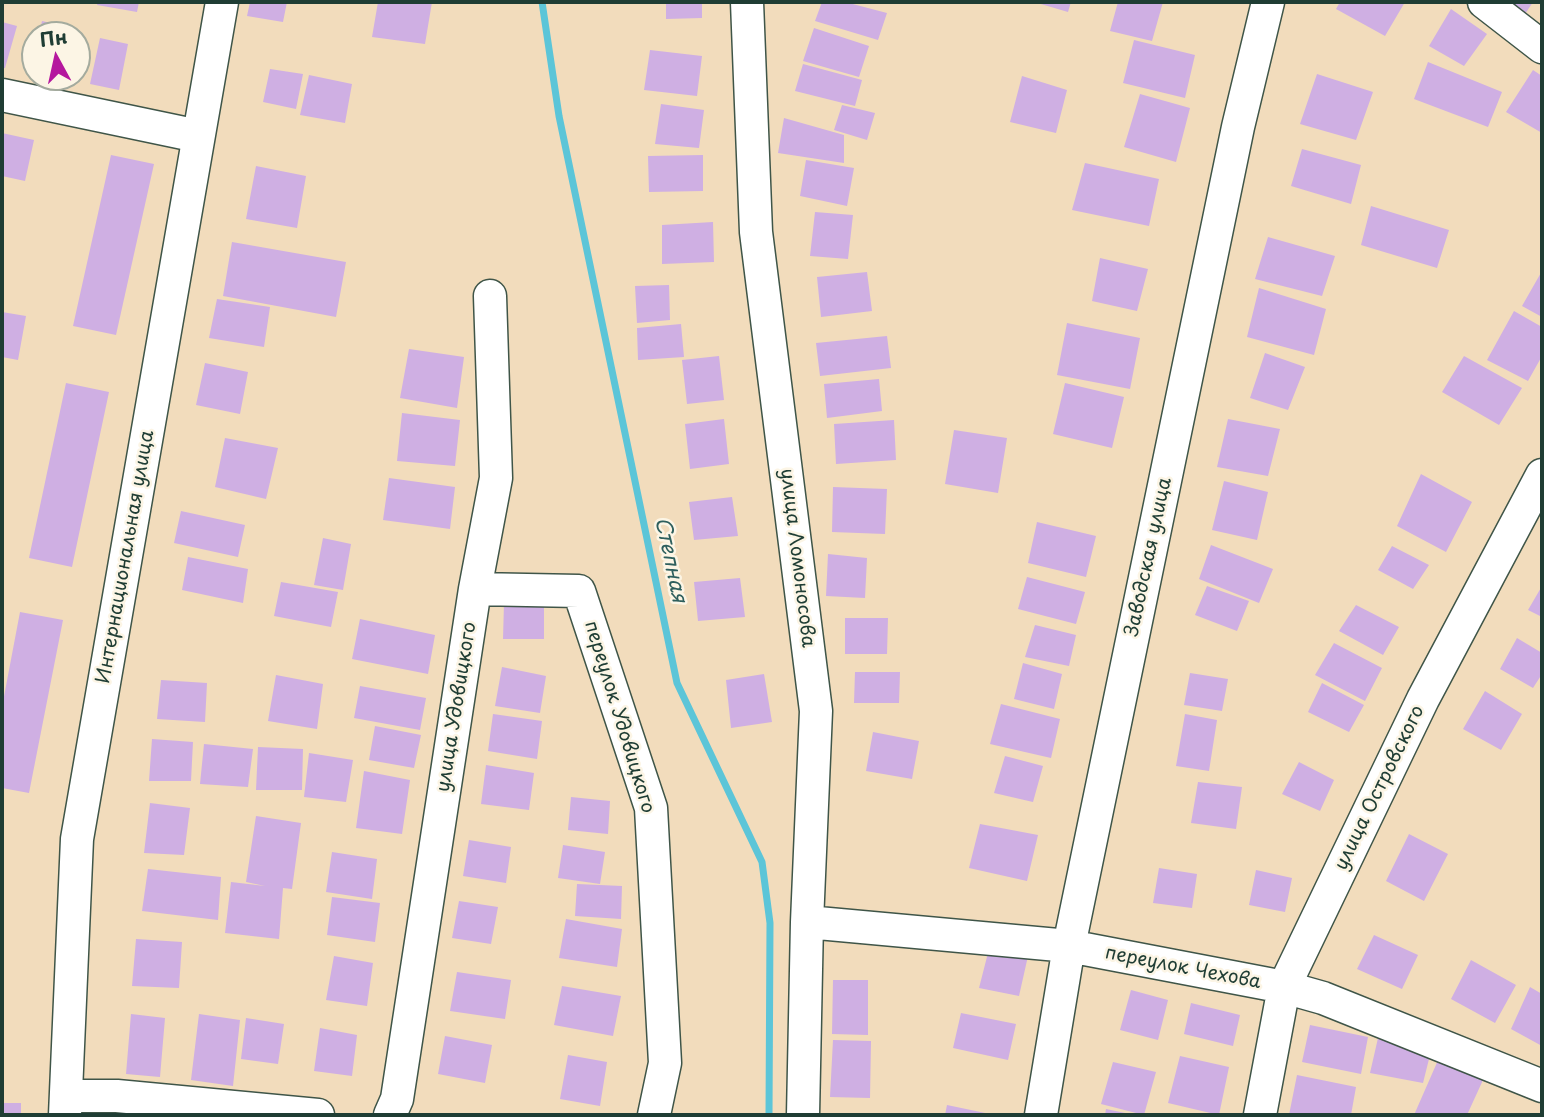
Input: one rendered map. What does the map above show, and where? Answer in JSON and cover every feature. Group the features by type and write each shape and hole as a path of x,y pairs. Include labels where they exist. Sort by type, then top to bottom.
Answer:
{"street":[{"name":"Интернациональная улица","path":"65,1106 78,839 222,2"},
{"name":"улица Ломоносова","path":"747,2 756,232 816,711 807,922 803,1115"},
{"name":"Заводская улица","path":"1041,1115 1069,946 1267,2"},
{"path":"1484,2 1542,47"},
{"path":"2,95 198,136"},
{"name":"улица Удовицкого","path":"390,1115 397,1098 475,589 496,478 490,296"},
{"name":"улица Островского","path":"1260,1115 1284,988 1423,699 1542,475"},
{"name":"переулок Удовицкого","path":"475,589 579,590 651,808 665,1063 654,1115"},
{"name":"переулок Чехова","path":"807,922 1069,946 1284,988 1323,998 1542,1086"},
{"path":"65,1106 117,1096 318,1115"}],"building":[{"path":"98,2 139,2 137,12 97,5"},
{"path":"250,2 287,2 283,22 247,16"},
{"path":"378,2 432,2 425,44 372,37"},
{"path":"666,2 702,2 702,18 666,19"},
{"path":"822,2 845,2 887,13 878,40 815,21"},
{"path":"1034,2 1071,2 1068,12"},
{"path":"1118,2 1163,2 1152,41 1110,31"},
{"path":"1340,2 1405,2 1385,36 1336,9"},
{"path":"1502,2 1533,2 1523,17"},
{"path":"1451,9 1487,34 1464,66 1429,46"},
{"path":"2,22 17,26 5,68 2,68"},
{"path":"814,28 869,46 859,77 803,61"},
{"path":"100,38 128,44 119,90 91,84"},
{"path":"1134,40 1195,55 1185,98 1123,83"},
{"path":"650,50 702,56 697,96 644,90"},
{"path":"1428,62 1502,92 1488,127 1414,99"},
{"path":"803,64 862,80 855,106 795,91"},
{"path":"270,69 303,74 296,109 263,102"},
{"path":"1533,70 1542,76 1542,133 1506,112"},
{"path":"1317,74 1373,92 1356,140 1300,124"},
{"path":"309,75 352,84 345,123 300,115"},
{"path":"1022,76 1067,90 1056,133 1010,122"},
{"path":"1140,94 1190,108 1176,162 1124,147"},
{"path":"661,104 704,110 699,148 655,144"},
{"path":"842,105 875,113 867,140 834,130"},
{"path":"784,118 844,135 844,163 778,153"},
{"path":"2,133 34,140 25,181 2,176"},
{"path":"1302,149 1361,165 1351,204 1291,186"},
{"path":"111,155 154,164 116,335 73,326"},
{"path":"703,155 703,191 649,192 648,156"},
{"path":"806,160 854,168 847,206 800,196"},
{"path":"1085,163 1159,179 1149,226 1072,210"},
{"path":"256,166 306,176 297,228 246,219"},
{"path":"1371,206 1449,230 1437,268 1361,245"},
{"path":"815,212 853,215 848,259 810,256"},
{"path":"713,222 714,262 662,264 662,225"},
{"path":"1268,237 1335,256 1322,296 1255,279"},
{"path":"232,242 346,262 336,317 223,296"},
{"path":"1100,258 1148,269 1137,311 1092,301"},
{"path":"1542,271 1542,317 1522,306"},
{"path":"867,272 872,311 821,317 817,277"},
{"path":"669,285 670,320 637,323 635,286"},
{"path":"1259,288 1326,309 1314,355 1247,337"},
{"path":"217,299 270,307 264,347 209,338"},
{"path":"1514,311 1542,327 1542,356 1528,381 1487,360"},
{"path":"2,312 26,316 18,360 2,357"},
{"path":"1067,323 1140,338 1130,389 1057,375"},
{"path":"681,324 684,357 638,360 637,328"},
{"path":"887,336 891,368 820,376 816,343"},
{"path":"409,349 464,357 457,408 400,398"},
{"path":"1265,353 1305,367 1288,410 1250,398"},
{"path":"719,356 724,400 687,404 682,360"},
{"path":"1464,356 1522,388 1499,425 1442,392"},
{"path":"205,363 248,372 240,414 196,405"},
{"path":"879,379 882,411 827,418 824,384"},
{"path":"66,383 109,392 72,567 29,558"},
{"path":"1065,383 1124,397 1112,448 1053,434"},
{"path":"402,413 460,420 455,466 397,461"},
{"path":"724,419 729,464 690,469 685,424"},
{"path":"1228,419 1280,429 1268,476 1217,467"},
{"path":"894,420 896,460 836,464 834,424"},
{"path":"954,430 1007,438 998,493 945,484"},
{"path":"225,438 278,448 266,499 215,487"},
{"path":"1421,474 1472,502 1446,552 1397,526"},
{"path":"389,478 455,487 450,529 383,520"},
{"path":"1224,481 1268,492 1257,540 1212,530"},
{"path":"833,487 887,489 885,534 832,532"},
{"path":"732,497 738,536 694,540 689,502"},
{"path":"181,511 245,525 238,557 174,543"},
{"path":"1037,522 1096,536 1086,577 1028,563"},
{"path":"323,538 351,544 343,590 314,585"},
{"path":"1211,545 1273,569 1259,603 1199,579"},
{"path":"1392,546 1429,565 1413,589 1378,570"},
{"path":"828,554 867,558 865,598 826,596"},
{"path":"188,557 248,569 243,603 182,590"},
{"path":"1027,577 1085,592 1076,624 1018,609"},
{"path":"740,578 745,617 698,621 694,582"},
{"path":"281,582 338,592 331,627 274,616"},
{"path":"1207,586 1249,601 1237,631 1195,615"},
{"path":"1542,586 1542,617 1528,610"},
{"path":"504,603 544,603 544,639 503,639"},
{"path":"1356,605 1399,627 1383,655 1339,631"},
{"path":"20,612 63,620 29,793 2,788 2,707"},
{"path":"845,618 888,618 887,654 845,654"},
{"path":"360,619 435,635 428,674 352,659"},
{"path":"1035,625 1076,635 1069,666 1025,657"},
{"path":"1517,638 1542,653 1542,674 1533,688 1500,669"},
{"path":"1334,643 1382,668 1365,701 1315,675"},
{"path":"1023,663 1062,674 1054,709 1014,699"},
{"path":"502,667 546,676 540,713 495,706"},
{"path":"855,672 900,672 899,703 854,703"},
{"path":"1190,673 1228,679 1222,711 1184,705"},
{"path":"764,674 772,722 731,728 726,680"},
{"path":"276,675 323,684 317,729 268,721"},
{"path":"161,680 207,683 205,722 157,719"},
{"path":"1322,683 1364,705 1349,732 1308,712"},
{"path":"360,686 426,698 420,730 354,718"},
{"path":"1485,691 1522,714 1501,750 1463,729"},
{"path":"1001,704 1060,719 1051,758 990,744"},
{"path":"493,714 542,721 537,759 488,751"},
{"path":"1185,714 1217,720 1209,771 1176,766"},
{"path":"375,726 421,735 414,768 369,760"},
{"path":"873,732 919,741 912,779 866,771"},
{"path":"152,739 193,742 191,781 149,781"},
{"path":"204,744 253,749 248,787 200,784"},
{"path":"258,747 303,749 302,790 256,790"},
{"path":"309,753 353,760 346,802 304,797"},
{"path":"1005,756 1043,766 1033,802 994,793"},
{"path":"1299,762 1334,780 1320,811 1282,794"},
{"path":"486,765 534,773 529,810 481,804"},
{"path":"364,771 410,780 402,834 356,828"},
{"path":"1198,782 1242,787 1236,829 1191,823"},
{"path":"571,797 610,801 608,834 568,830"},
{"path":"150,803 190,808 184,855 144,853"},
{"path":"256,816 301,823 292,889 283,888 279,939 225,933 231,882 265,886 246,882"},
{"path":"980,824 1038,835 1027,881 969,868"},
{"path":"1409,834 1448,854 1424,901 1386,881"},
{"path":"469,840 511,847 506,883 463,876"},
{"path":"563,845 605,852 600,884 558,878"},
{"path":"332,852 377,859 372,899 326,892"},
{"path":"1159,868 1197,874 1192,908 1153,903"},
{"path":"148,869 221,877 218,920 142,911"},
{"path":"1256,870 1292,878 1285,912 1249,905"},
{"path":"577,884 622,886 621,919 575,916"},
{"path":"332,897 380,903 375,942 327,935"},
{"path":"459,901 498,907 491,944 452,938"},
{"path":"566,919 622,929 617,967 559,958"},
{"path":"1374,935 1418,955 1402,989 1357,969"},
{"path":"136,939 182,942 179,988 132,986"},
{"path":"989,949 1028,956 1019,996 979,988"},
{"path":"334,956 373,963 367,1006 326,1000"},
{"path":"1471,960 1516,985 1495,1023 1451,999"},
{"path":"457,972 511,980 505,1019 450,1011"},
{"path":"833,980 868,980 868,1035 832,1034"},
{"path":"562,986 621,996 613,1036 554,1025"},
{"path":"1530,987 1542,994 1542,1046 1511,1029"},
{"path":"1131,990 1168,1000 1158,1040 1120,1030"},
{"path":"1191,1003 1240,1015 1233,1046 1184,1034"},
{"path":"961,1013 1016,1024 1008,1060 953,1048"},
{"path":"131,1014 165,1018 160,1077 126,1074"},
{"path":"199,1014 240,1020 233,1086 191,1080"},
{"path":"246,1018 284,1024 278,1064 241,1059"},
{"path":"1310,1025 1368,1037 1361,1074 1302,1062"},
{"path":"320,1028 357,1035 352,1076 314,1071"},
{"path":"445,1036 492,1045 485,1083 438,1074"},
{"path":"1378,1038 1431,1051 1423,1083 1370,1073"},
{"path":"833,1040 871,1041 870,1098 830,1097"},
{"path":"568,1055 607,1062 600,1106 560,1099"},
{"path":"1180,1056 1229,1067 1219,1115 1168,1103"},
{"path":"1439,1058 1483,1080 1467,1115 1414,1115"},
{"path":"1113,1062 1156,1072 1144,1115 1101,1104"},
{"path":"1297,1075 1356,1087 1351,1115 1289,1115"},
{"path":"2,1103 21,1103 21,1115 2,1115"},
{"path":"947,1105 990,1114 945,1115"},
{"path":"1106,1109 1130,1114 1130,1115 1105,1115"}],"waterway":[{"name":"Степная","path":"542,2 559,116 677,683 762,862 770,923 769,1115"}]}
